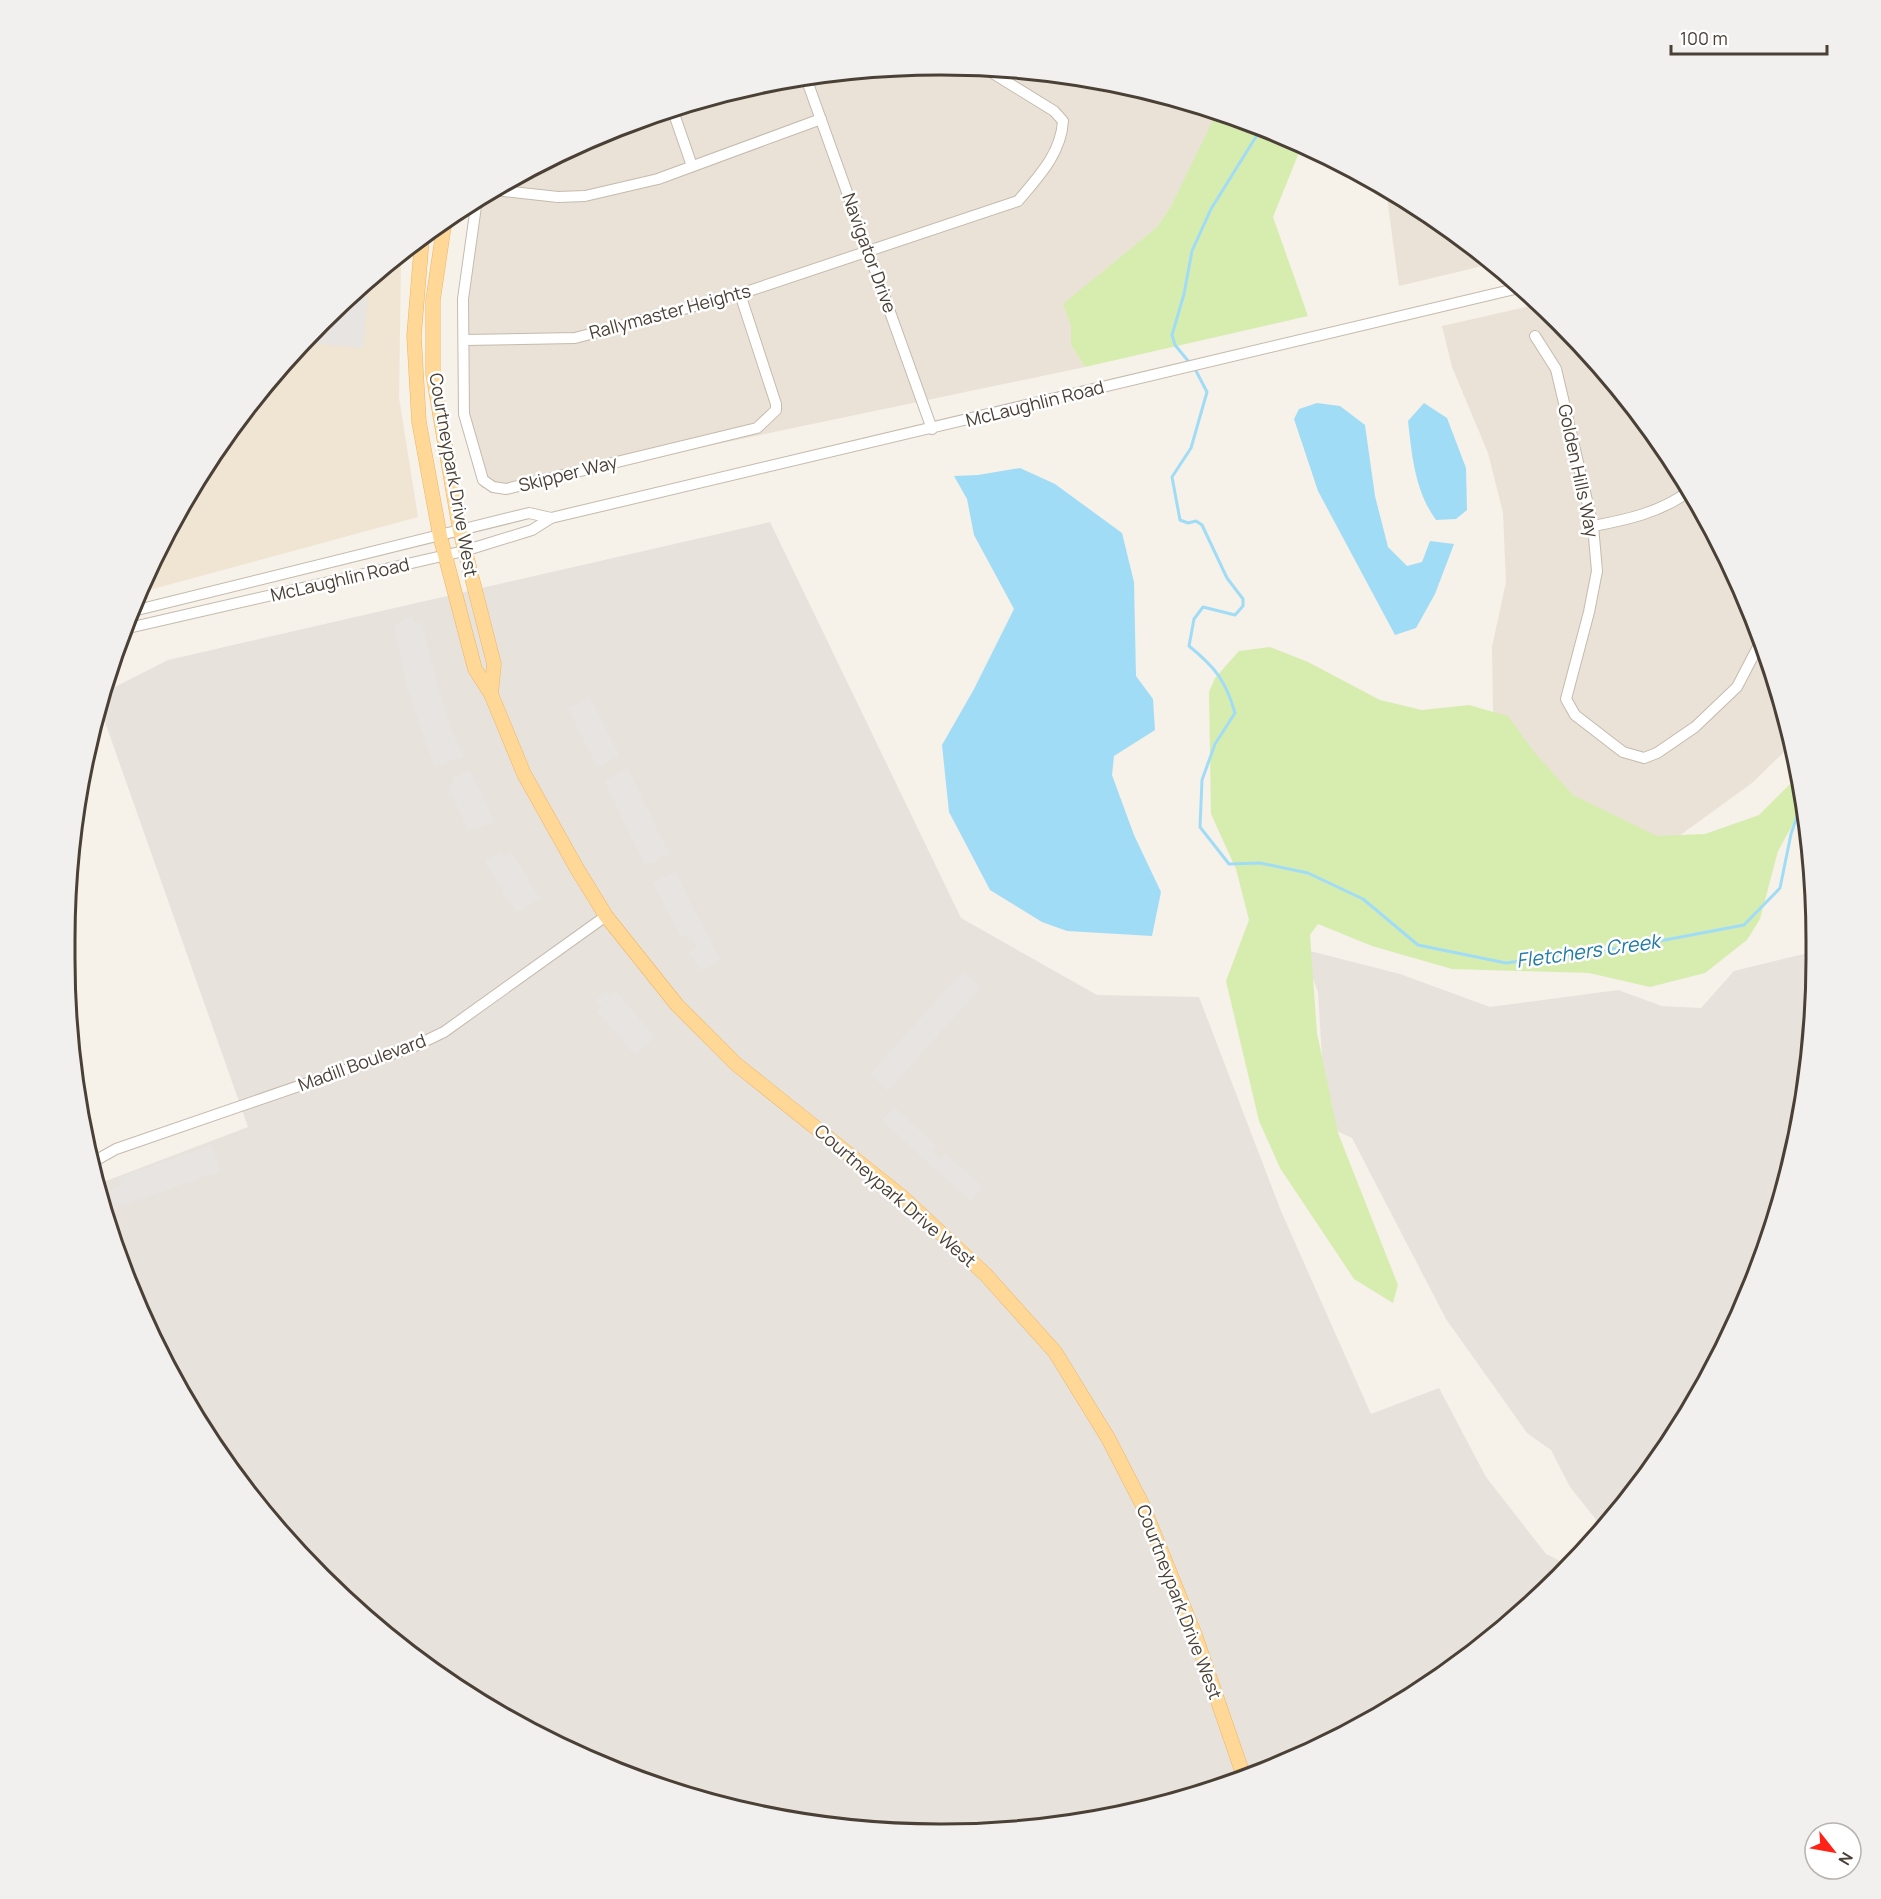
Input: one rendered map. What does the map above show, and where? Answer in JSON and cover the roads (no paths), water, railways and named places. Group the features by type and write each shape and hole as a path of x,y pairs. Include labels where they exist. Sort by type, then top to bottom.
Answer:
{"main road":[{"name":"Courtneypark Drive West","path":"443,233 433,300 433,374 464,551 494,664 491,694"},
{"name":"Courtneypark Drive West","path":"421,249 414,336 419,422 440,536 475,669 491,694 524,774 606,916 677,1005 736,1064 901,1196 986,1275 1055,1352 1108,1438 1142,1504 1196,1635 1241,1770"}],"street":[{"name":"Rallymaster Heights","path":"465,340 575,338 740,294 1018,201 1047,166 1062,137 1063,120 1054,111 999,77"},
{"name":"Navigator Drive","path":"809,85 932,429"},
{"path":"675,117 692,166"},
{"path":"507,191 558,197 585,196 658,179 821,119"},
{"name":"Skipper Way","path":"475,211 464,299 464,414 483,480 493,487 506,489 757,428 776,410 776,404 740,294"},
{"name":"McLaughlin Road","path":"134,627 464,551 532,531 551,518 1511,290"},
{"name":"Golden Hills Way","path":"1535,336 1556,369 1593,526 1597,571 1566,699 1575,715 1623,752 1644,758 1657,753 1695,728 1737,687 1756,651"},
{"path":"1593,526 1626,520 1654,510 1682,495"},
{"name":"McLaughlin Road","path":"141,609 529,513 551,518"},
{"name":"Madill Boulevard","path":"99,1159 116,1149 415,1046 444,1032 606,916"}],"water":[{"path":"1317,403 1340,406 1365,425 1375,496 1388,547 1407,566 1422,562 1430,541 1454,544 1435,594 1416,628 1395,635 1318,491 1294,419 1299,409"},
{"path":"1424,403 1447,418 1466,468 1467,510 1456,519 1436,520 1419,485 1408,421"},
{"path":"1020,468 1055,484 1122,533 1134,582 1136,676 1153,699 1155,730 1114,756 1112,775 1134,835 1161,892 1152,936 1067,931 1042,922 990,890 949,812 942,745 974,689 1014,609 974,535 967,499 954,476 978,475"}],"waterway":[{"name":"Fletchers Creek","path":"1189,362 1175,345 1172,335 1184,294 1192,251 1211,209 1257,135"},
{"name":"Fletchers Creek","path":"1194,367 1207,392 1191,448 1172,477 1180,520 1188,523 1196,521 1202,525 1227,578 1243,599 1243,606 1235,615 1203,607 1194,619 1189,646 1218,675 1228,692 1235,713 1215,744 1202,780 1200,827 1229,864 1260,863 1308,873 1363,899 1418,945 1506,963 1633,946 1744,925 1780,888 1797,817"}]}
